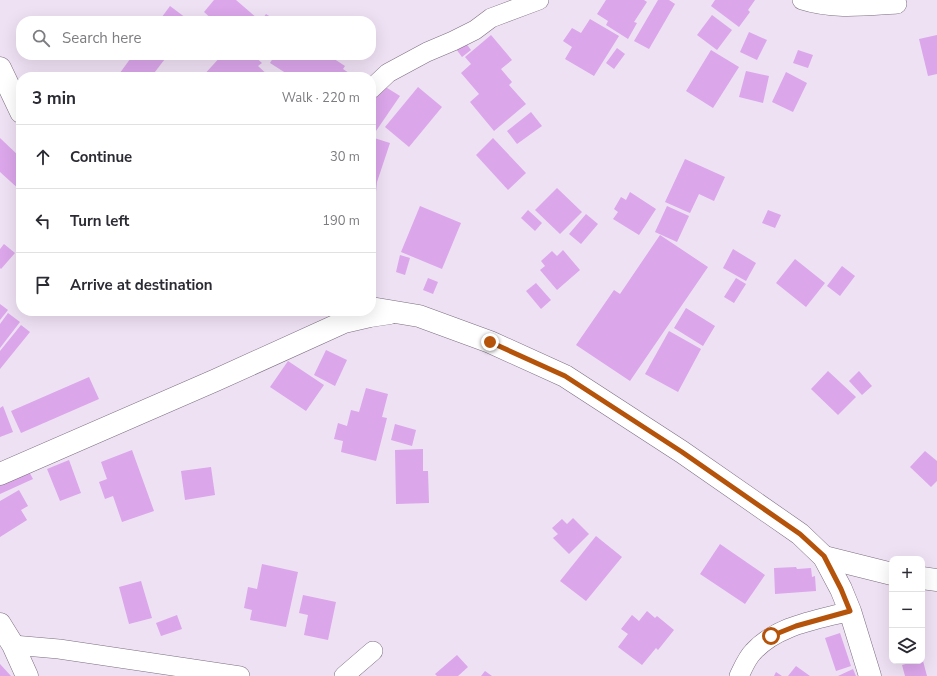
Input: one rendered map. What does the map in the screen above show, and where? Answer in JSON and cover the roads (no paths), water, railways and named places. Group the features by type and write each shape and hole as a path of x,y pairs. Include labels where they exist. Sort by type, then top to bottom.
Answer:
{"street":[{"path":"376,84 388,73 427,52 475,30 491,18 539,0"},
{"path":"802,0 814,4 843,7 897,4"},
{"path":"0,68 16,102"},
{"path":"376,309 419,316 490,342 565,376 682,452 800,534 824,556 841,589 850,611 870,676"},
{"path":"376,315 395,312"},
{"path":"325,330 336,316"},
{"path":"0,474 216,380 325,330 344,322 370,316"},
{"path":"824,556 889,573"},
{"path":"925,578 937,580"},
{"path":"739,676 752,652 771,636 796,626 850,611"},
{"path":"0,624 13,645 27,676"},
{"path":"13,645 59,649 240,676"},
{"path":"344,676 373,651"}]}
